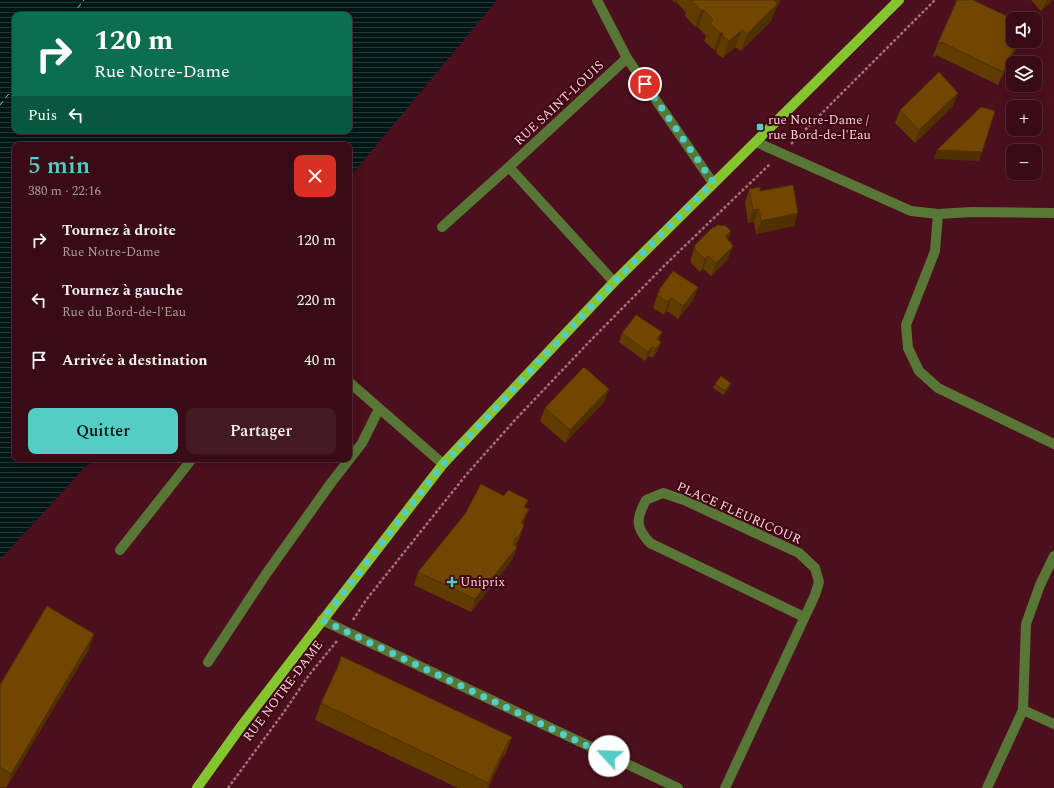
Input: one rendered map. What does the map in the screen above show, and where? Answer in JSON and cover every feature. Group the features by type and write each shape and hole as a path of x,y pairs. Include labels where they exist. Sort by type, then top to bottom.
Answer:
{"main road":[{"name":"RUE NOTRE-DAME","path":"197,788 322,620 443,464 614,282 713,182 756,142 900,0"}],"street":[{"path":"597,0 627,58 713,182"},
{"name":"RUE SAINT-LOUIS","path":"442,227 627,58"},
{"path":"756,142 910,211 938,214 996,212 1054,213"},
{"path":"509,167 614,282"},
{"path":"938,214 935,251 906,325 908,348 918,371 938,388 1054,444"},
{"path":"352,385 443,464"},
{"path":"352,456 362,443 379,409"},
{"path":"120,550 190,462"},
{"path":"208,662 266,574 347,462"},
{"name":"PLACE FLEURICOUR","path":"725,788 815,595 819,582 815,568 799,553 684,500 663,493 646,500 640,510 638,522 642,534 650,543 804,617"},
{"path":"988,788 1023,710 1026,624 1040,585 1054,556"},
{"path":"322,620 678,788"},
{"path":"1023,710 1054,724"}],"path":[{"name":"RUE NOTRE-DAME","path":"228,788 284,712 309,675 345,631 366,600 466,476 514,421 670,260 757,175 782,153 935,0"}],"shaded area":[{"path":"0,0 497,0 352,174 352,142 12,142 12,462 91,462 84,468 0,560"}],"building":[{"path":"691,0 774,0 777,4 747,34 742,30 729,41 722,36 723,33 720,33 710,24 713,20 704,10 701,10"},
{"path":"957,0 973,0 1006,16 1006,48 1015,48 1011,56 1006,56 1006,66 1003,72 941,42 940,44 938,43"},
{"path":"939,72 958,93 919,130 900,110"},
{"path":"981,107 995,111 982,152 937,150"},
{"path":"793,185 798,213 761,221 759,209 753,210 749,189 760,187 760,191"},
{"path":"717,225 726,226 731,231 725,236 733,246 716,263 708,256 705,259 695,250 695,245 713,227 714,228"},
{"path":"673,271 698,287 683,306 671,298 668,302 657,295"},
{"path":"636,315 662,332 657,339 661,342 656,349 652,347 648,352 622,333"},
{"path":"584,367 609,389 570,430 545,408"},
{"path":"721,376 731,383 725,391 715,384"},
{"path":"481,484 504,496 508,490 528,500 524,507 529,509 521,523 524,525 518,538 516,537 513,545 517,547 475,599 418,572 465,514"},
{"path":"47,606 94,634 11,774 0,767 0,685"},
{"path":"341,656 512,737 509,740 488,783 321,703 341,660"}],"ferry route":[{"path":"74,12 84,0"},
{"path":"0,105 12,90"}],"place":[{"name":"rue Notre-Dame / rue Bord-de-l'Eau","path":"760,127"},
{"name":"Uniprix","path":"452,582"}],"route":[{"path":"609,756 322,620 443,464 614,282 713,182 645,84"}]}
